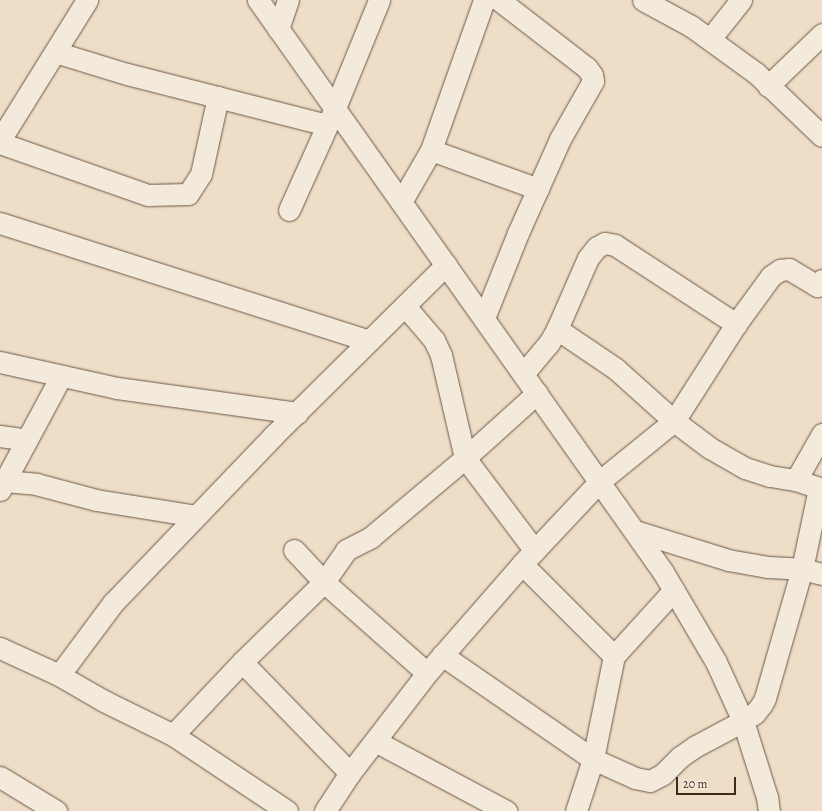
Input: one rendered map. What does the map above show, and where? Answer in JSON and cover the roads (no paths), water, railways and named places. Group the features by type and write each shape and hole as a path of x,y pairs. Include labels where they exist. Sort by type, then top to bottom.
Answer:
{"street":[{"path":"87,0 0,141 148,195 188,194 201,174 218,97"},
{"path":"258,0 278,29 331,117 401,202 600,481 674,590 716,662 743,721 767,797 769,811"},
{"path":"278,29 288,0"},
{"path":"289,210 331,117 379,0"},
{"path":"401,202 431,150 484,0"},
{"path":"484,318 560,139 593,81 592,75 587,68 499,0"},
{"path":"643,0 691,26 756,74 822,136"},
{"path":"710,40 741,0"},
{"path":"768,86 822,34"},
{"path":"55,52 127,74 218,97 331,117"},
{"path":"431,150 538,189"},
{"path":"0,223 369,341"},
{"path":"523,374 549,343 557,329 588,258 597,247 605,243 615,245 736,324"},
{"path":"57,674 60,674 113,603 297,413 446,265"},
{"path":"325,811 350,773 427,673 528,557 600,481 674,421 736,324 771,276 780,270 789,269 820,285"},
{"path":"405,306 434,340 441,355 465,458 528,557 614,656"},
{"path":"442,655 593,758 635,778 650,781 664,774 680,757 696,746 755,713 765,698 802,569 820,489 796,480 770,476 745,468 710,448 674,421 616,369 557,329"},
{"path":"0,362 117,388 297,413"},
{"path":"61,376 2,485 36,484 96,500 196,516"},
{"path":"173,735 242,662 324,582 346,550 371,537 465,458 537,393"},
{"path":"796,480 822,434"},
{"path":"0,436 26,440"},
{"path":"635,531 728,560 768,567 802,569 822,574"},
{"path":"294,550 324,582 427,673"},
{"path":"576,811 593,758 614,656 674,590"},
{"path":"0,648 57,674 104,701 173,735 287,811"},
{"path":"242,662 350,773"},
{"path":"375,742 474,804 506,811"},
{"path":"0,777 56,811"}]}
